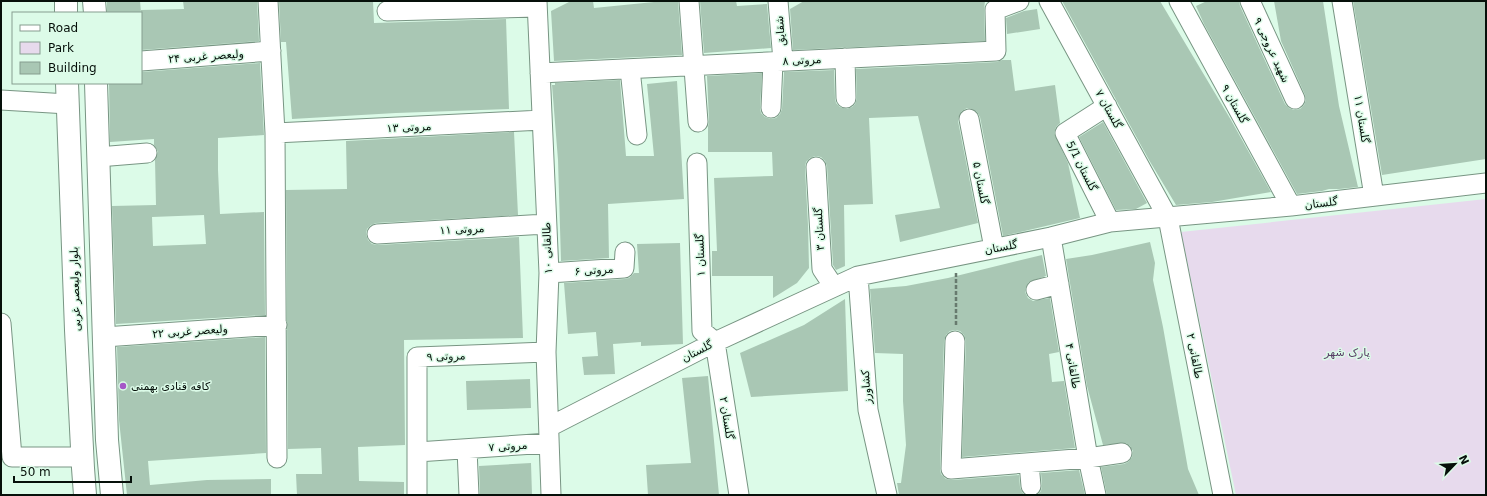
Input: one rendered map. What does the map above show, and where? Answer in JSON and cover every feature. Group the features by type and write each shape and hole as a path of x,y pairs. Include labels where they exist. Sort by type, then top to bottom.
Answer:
{"street":[{"path":"66,1 66,12"},
{"path":"94,1 94,12"},
{"path":"268,1 275,133 277,458"},
{"path":"689,1 698,122"},
{"name":"شقایق","path":"771,108 778,62 778,1"},
{"name":"مروتی ۸","path":"540,73 996,51 995,10 1019,1"},
{"name":"گلستان ۷","path":"1049,1 1168,218"},
{"name":"گلستان ۹","path":"1179,1 1291,206"},
{"name":"شهید عروجی ۹","path":"1250,1 1295,100"},
{"name":"گلستان ۱۱","path":"1342,1 1374,196"},
{"path":"387,11 537,4"},
{"name":"طالقانی ۱۰","path":"537,4 548,273 546,352 551,495"},
{"name":"ولیعصر غربی ۲۴","path":"142,61 271,51"},
{"path":"845,58 846,98"},
{"path":"630,69 637,135"},
{"path":"96,84 107,440 112,495"},
{"path":"1,100 68,94"},
{"name":"بلوار ولیعصر غربی","path":"68,94 82,457 85,495"},
{"name":"گلستان 5/1","path":"1107,106 1065,133 1110,222"},
{"name":"گلستان ۵","path":"969,119 994,248"},
{"name":"مروتی ۱۳","path":"275,133 542,120"},
{"path":"98,157 147,153"},
{"name":"گلستان ۱","path":"697,163 702,332 715,342"},
{"name":"گلستان ۳","path":"816,167 822,269 834,287"},
{"name":"گلستان","path":"549,435 715,342 858,276 1052,237 1110,222 1291,206 1486,183"},
{"name":"طالقانی ۲","path":"1168,218 1223,495"},
{"name":"مروتی ۱۱","path":"377,234 546,224"},
{"name":"طالقانی ۴","path":"1052,237 1088,458 1096,495"},
{"name":"مروتی ۶","path":"548,273 624,268 625,252"},
{"name":"کشاورز","path":"858,276 868,410 887,495"},
{"path":"1036,290 1059,284"},
{"path":"1,323 12,457 82,457"},
{"name":"ولیعصر غربی ۲۲","path":"104,337 277,325"},
{"path":"955,341 951,469 1029,464 1122,453"},
{"name":"گلستان ۲","path":"715,342 739,495"},
{"name":"مروتی ۹","path":"417,452 417,357 546,352"},
{"name":"مروتی ۷","path":"417,452 468,449 549,435"},
{"path":"468,449 469,495"},
{"path":"417,452 417,495"},
{"path":"1029,464 1031,486"}],"path":[{"path":"955,341 957,256"}],"green space":[{"name":"پارک شهر","path":"1486,199 1486,495 1236,495 1181,232"}],"building":[{"path":"107,1 140,1 141,12 107,12"},
{"path":"183,1 257,1 259,41 142,50 141,10 184,9"},
{"path":"279,1 373,1 374,23 506,19 509,109 396,113 292,119 286,42 281,42"},
{"path":"571,1 593,1 594,8 678,1 682,55 554,61 551,11"},
{"path":"700,1 736,1 737,6 767,4 771,48 704,53"},
{"path":"804,1 985,1 985,41 793,50 790,9"},
{"path":"1062,1 1160,1 1231,120 1271,192 1212,202 1176,205 1149,160"},
{"path":"1207,1 1239,1 1285,104 1294,110 1300,109 1306,100 1281,41 1274,1 1323,1 1339,106 1358,187 1329,189 1297,194 1204,24 1196,6"},
{"path":"1353,1 1486,1 1486,159 1382,175"},
{"path":"1037,9 1040,29 1007,34 1006,18 1024,11"},
{"path":"1002,60 1011,60 1015,91 1055,85 1060,123 1056,127 1054,133 1068,163 1080,218 1003,236 980,117 977,112 967,108 962,111 958,121 978,223 900,242 895,215 940,208 918,116 869,118 873,204 844,205 845,266 836,270 833,265 827,166 821,157 815,156 806,162 805,168 809,268 797,283 773,298 773,276 712,276 712,251 717,251 714,178 773,176 772,152 708,152 709,121 707,76 762,73 760,108 761,113 765,117 771,119 776,118 782,109 784,72 834,70 836,103 840,107 847,109 855,104 857,98 856,69 997,62"},
{"path":"260,63 264,135 218,138 218,170 220,214 264,212 265,315 116,324 112,206 156,205 155,160 158,152 154,145 154,139 110,142 109,84 142,84 142,72","holes":["204,215 206,244 153,246 152,217"]},
{"path":"620,80 626,156 654,156 647,84 677,81 684,199 608,204 609,258 561,261 558,160 552,85 555,85 555,83"},
{"path":"1103,122 1147,203 1136,209 1116,210 1079,137"},
{"path":"514,132 518,215 376,223 367,229 366,234 368,240 372,244 378,245 519,237 523,338 404,340 405,445 358,447 359,481 404,482 404,495 297,495 296,474 322,474 321,448 288,449 286,190 347,189 346,141"},
{"path":"1150,242 1155,263 1153,280 1163,327 1188,469 1199,495 1107,495 1101,467 1124,464 1128,462 1132,457 1133,451 1126,443 1103,445 1087,386 1066,259 1092,255"},
{"path":"680,243 683,344 641,346 641,342 613,344 615,374 584,375 582,357 598,356 596,332 568,334 564,283 629,278 634,273 639,273 637,244"},
{"path":"1042,255 1046,276 1029,282 1025,292 1028,298 1033,301 1050,298 1059,352 1049,354 1052,382 1064,381 1075,448 962,457 966,341 964,335 960,331 950,331 946,335 944,341 941,474 946,479 952,480 1019,475 1020,487 1025,495 899,495 897,483 901,483 906,445 903,401 903,354 875,353 870,289 906,286 948,278"},
{"path":"845,299 848,391 751,397 740,353 804,325"},
{"path":"265,337 266,453 148,461 150,485 207,480 271,479 271,495 127,495 119,420 117,347"},
{"path":"708,376 719,495 648,495 646,465 691,463 682,378"},
{"path":"530,379 531,408 467,410 466,381"},
{"path":"531,463 532,495 480,495 479,466"},
{"path":"1079,470 1085,495 1037,495 1041,491 1041,473"}],"place":[{"name":"کافه قنادی بهمنی","path":"123,386"}]}
